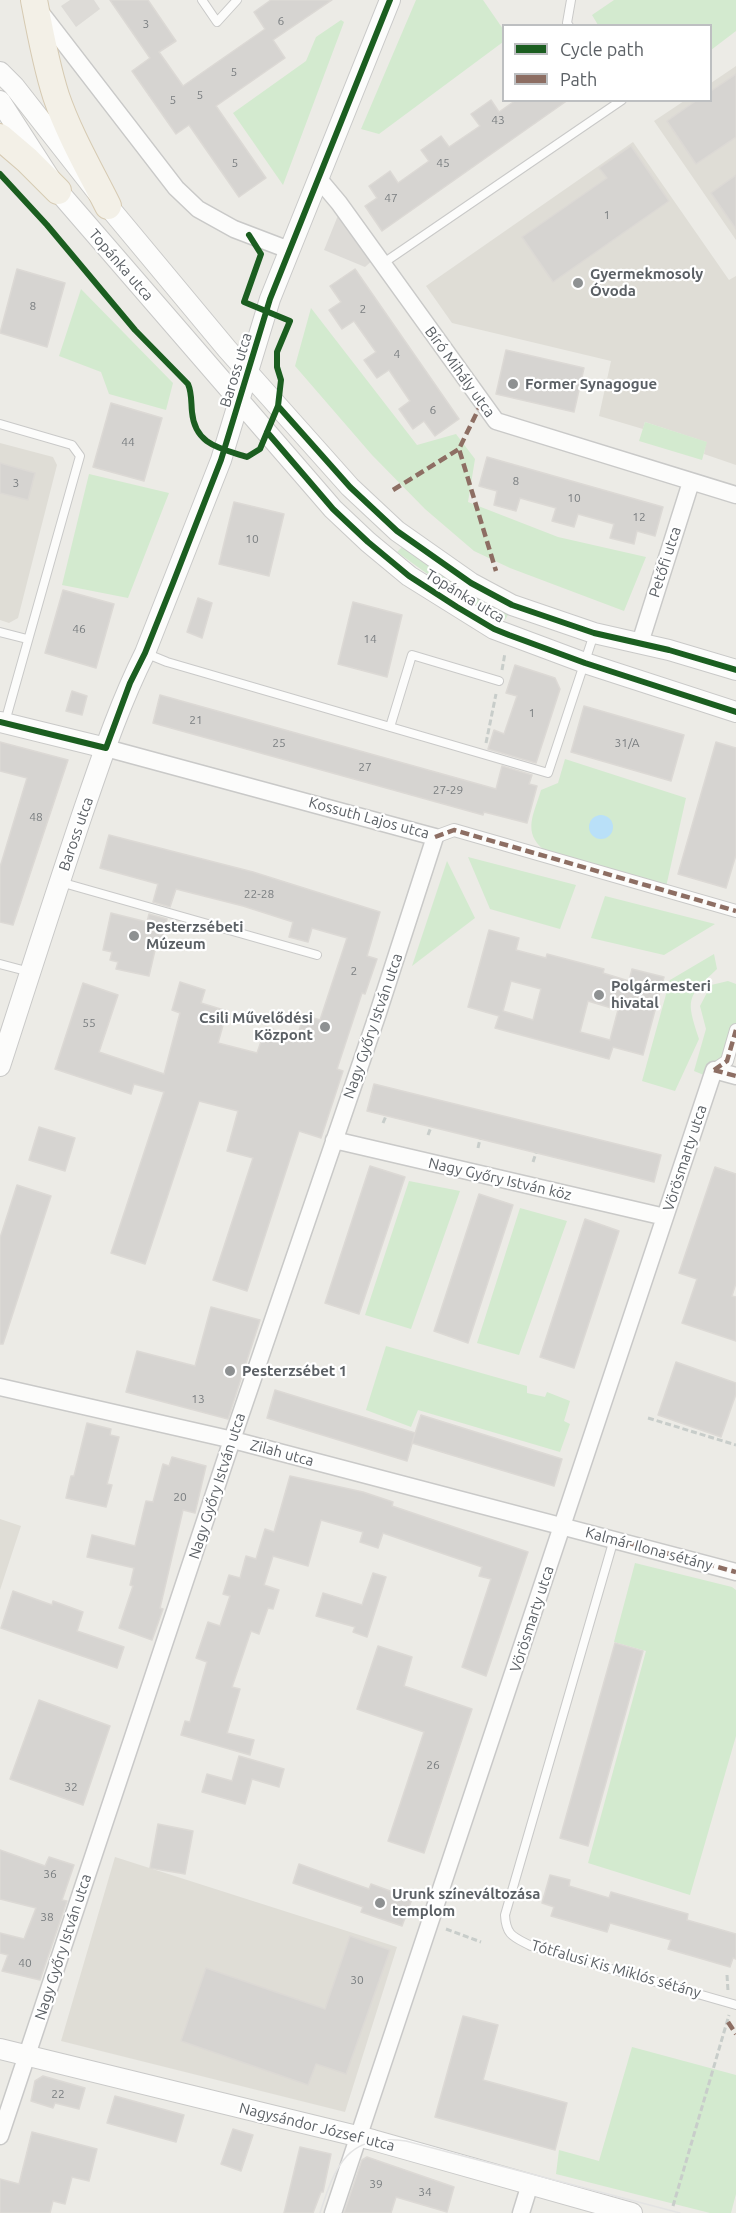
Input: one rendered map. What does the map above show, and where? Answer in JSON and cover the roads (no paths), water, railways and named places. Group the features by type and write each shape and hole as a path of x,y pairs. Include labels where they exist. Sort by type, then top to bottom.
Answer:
{"main road":[{"path":"34,3 57,97 78,148 108,206"},
{"path":"0,137 27,159 58,191"}],"street":[{"name":"Baross utca","path":"0,1066 59,882 106,748 130,683 145,654 221,460 270,299 390,0"},
{"path":"34,3 176,188 198,209 234,229 289,250"},
{"name":"Topánka utca","path":"0,72 14,86 108,206 248,372 350,487 397,531 471,583 512,605 594,633 736,670"},
{"name":"Topánka utca","path":"0,101 58,191 333,509 368,542 409,576 494,629 585,663 736,712"},
{"name":"Bíró Mihály utca","path":"318,178 339,202 496,421 736,495"},
{"name":"Petőfi utca","path":"639,643 691,482"},
{"name":"Kossuth Lajos utca","path":"2,722 435,837 454,830 736,911"},
{"name":"Nagy Győry István utca","path":"0,2136 377,1016 435,837"},
{"name":"Vörösmarty utca","path":"333,2213 714,1070 727,1061 736,1030"},
{"path":"714,1070 736,1076"},
{"name":"Nagy Győry István köz","path":"334,1140 665,1217"},
{"name":"Zilah utca","path":"0,1387 233,1440 563,1526"},
{"name":"Kalmár Ilona sétány","path":"563,1526 736,1572"},
{"name":"Nagysándor József utca","path":"0,2049 358,2137 633,2213"},
{"path":"521,2213 530,2184"}],"lane":[{"path":"202,0 217,22 237,0"},
{"path":"568,24 571,0"},
{"path":"382,264 619,102"},
{"path":"0,424 72,445 80,456 2,722"},
{"path":"0,632 27,639"},
{"path":"145,654 548,773 594,633"},
{"path":"390,727 412,655 499,681"},
{"path":"59,882 317,955"},
{"path":"0,964 30,972"},
{"name":"Tótfalusi Kis Miklós sétány","path":"614,1539 504,1915 506,1928 511,1935 531,1946 732,2003"}],"water":[{"path":"601,815 609,819 613,827 609,835 601,839 593,835 589,827 593,819"}],"tram line":[{"path":"320,2213 332,2181 347,2156 357,2147 370,2142 386,2140 406,2141 680,2213"}],"place":[{"name":"Gyermekmosoly Óvoda","path":"578,283"},
{"name":"Former Synagogue","path":"513,384"},
{"name":"Pesterzsébeti Múzeum","path":"134,936"},
{"name":"Polgármesteri hivatal","path":"599,995"},
{"name":"Csili Művelődési Központ","path":"325,1027"},
{"name":"Pesterzsébet 1","path":"230,1371"},
{"name":"Urunk színeváltozása templom","path":"380,1903"}]}
